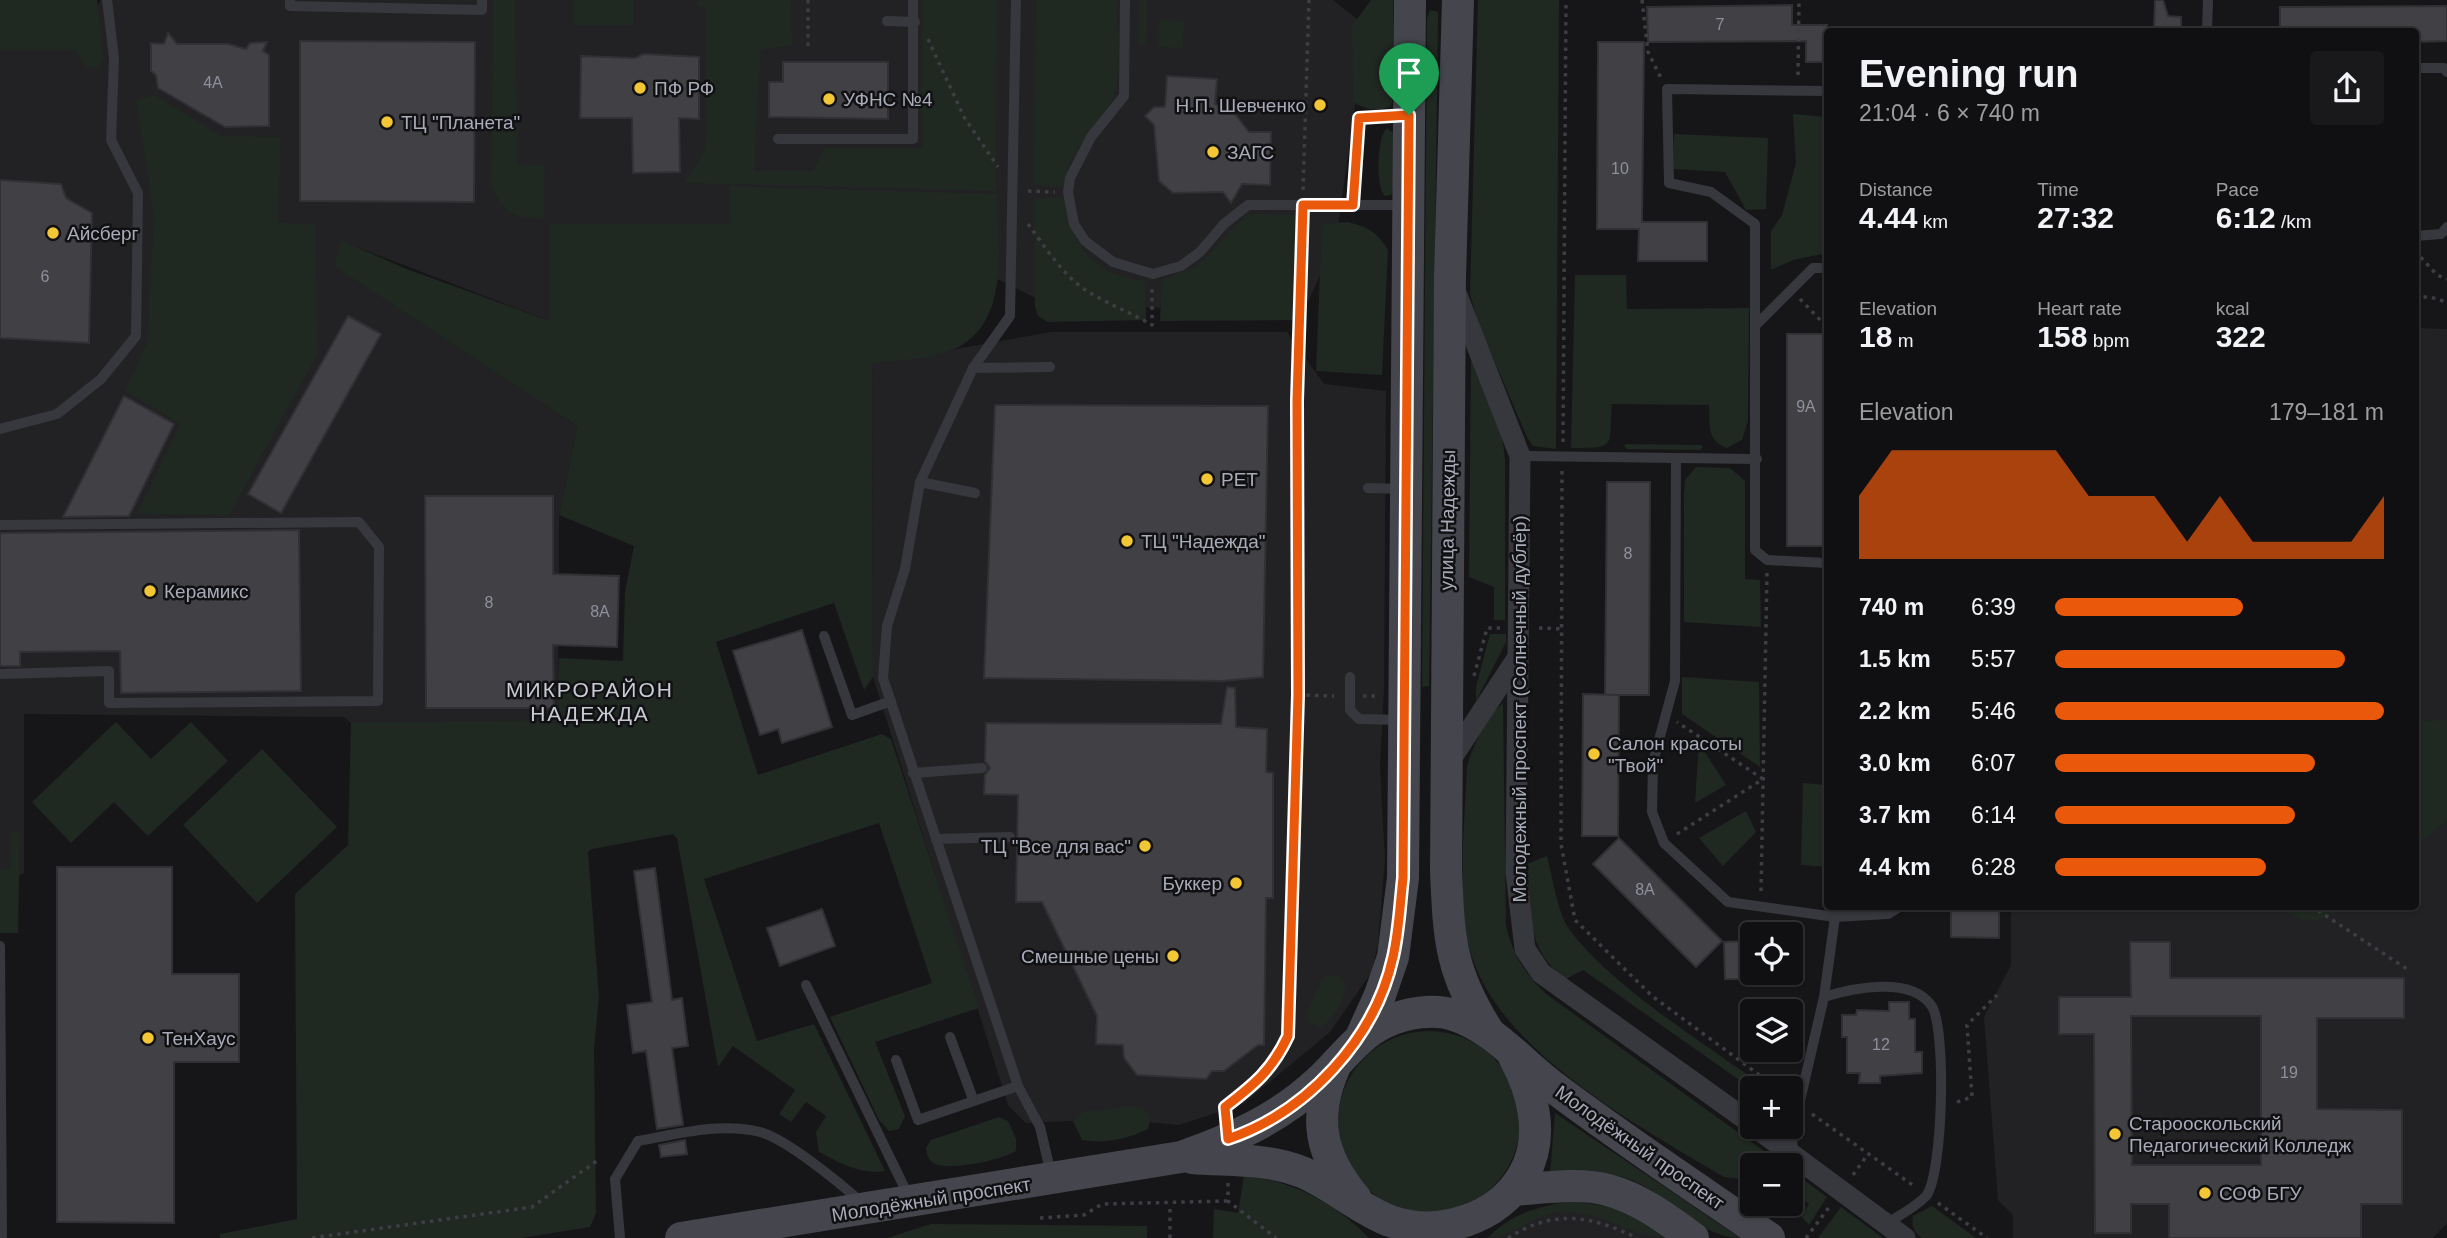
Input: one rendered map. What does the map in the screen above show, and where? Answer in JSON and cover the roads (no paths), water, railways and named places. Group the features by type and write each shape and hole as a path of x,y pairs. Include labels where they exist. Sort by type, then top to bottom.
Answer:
{"main road":[{"path":"1361,1037 1393,957 1403,878 1410,0"},
{"name":"улица Надежды","path":"1458,0 1450,277 1446,767 1448,920 1455,970 1468,999 1488,1031"},
{"name":"Молодёжный проспект","path":"1228,1150 1253,1130 1277,1116 1320,1080 1361,1037 1386,1021 1419,1011 1452,1014 1488,1031 1555,1088 1769,1238"},
{"name":"Молодёжный проспект","path":"681,1238 1228,1150 1293,1169 1391,1222 1421,1227 1479,1225 1514,1190 1533,1153 1535,1121 1529,1084 1512,1053"},
{"name":"Молодёжный проспект","path":"1337,1062 1322,1100 1322,1133 1329,1159 1361,1205"},
{"path":"1514,1190 1582,1186 1606,1189 1630,1198 1693,1238"},
{"path":"1361,1205 1387,1238"}],"street":[{"name":"Молодежный проспект (Солнечный дублёр)","path":"1450,277 1520,456 1516,872 1525,949 1541,973 1740,1116"},
{"path":"1446,767 1516,660"},
{"name":"Молодежный проспект (Солнечный дублёр)","path":"1772,1139 1792,1153"},
{"name":"Молодежный проспект (Солнечный дублёр)","path":"1803,1162 1905,1238"}],"lane":[{"path":"0,429 57,414 101,379 136,336 138,193 111,140 114,58 107,0"},
{"path":"290,0 290,6 482,10 482,0"},
{"path":"778,139 913,139 913,0"},
{"path":"1016,0 1010,316 973,368 920,482 905,569 887,626 883,678 1018,1086 1040,1126 1053,1180"},
{"path":"1125,0 1124,96 1091,137 1070,178 1068,192 1074,224 1085,241 1113,262 1153,274 1181,266 1200,253 1224,224 1248,205 1408,205"},
{"path":"2207,28 2208,0"},
{"path":"887,21 915,22"},
{"path":"2419,68 2444,68 2447,72"},
{"path":"1824,91 1667,89 1669,183 1712,192 1755,224 1755,550 1767,560 1824,563"},
{"path":"1353,205 1359,118 1409,115"},
{"path":"2419,236 2441,234 2447,227"},
{"path":"1757,324 1813,268 1824,268"},
{"path":"973,368 1050,367"},
{"path":"1520,456 1676,460 1757,458"},
{"path":"1676,460 1675,681 1653,762 1652,811 1664,843 1728,902 1835,917 1888,914 1894,910"},
{"path":"920,482 975,493"},
{"path":"1368,488 1406,489"},
{"path":"0,525 359,522 379,547 378,701 109,703 109,671 0,674"},
{"path":"824,636 852,715 891,701"},
{"path":"1350,677 1350,710 1359,719 1405,720"},
{"path":"914,773 982,768"},
{"path":"936,839 1010,837"},
{"path":"1793,1153 1792,1135 1824,997 1835,917"},
{"path":"0,946 2,1238"},
{"path":"806,985 912,1202"},
{"path":"1824,997 1851,988 1900,989 1919,995 1932,1006 1939,1028 1941,1108 1938,1160 1927,1195 1886,1224"},
{"path":"950,1037 973,1099"},
{"path":"897,1059 918,1119 1018,1086"},
{"path":"620,1238 615,1179 638,1141 709,1128 761,1132 827,1172 869,1209"}],"place":[{"name":"ПФ РФ","path":"640,88"},
{"name":"УФНС №4","path":"829,99"},
{"name":"Н.П. Шевченко","path":"1320,105"},
{"name":"ТЦ \"Планета\"","path":"387,122"},
{"name":"ЗАГС","path":"1213,152"},
{"name":"Айсберг","path":"53,233"},
{"name":"РЕТ","path":"1207,479"},
{"name":"ТЦ \"Надежда\"","path":"1127,541"},
{"name":"Керамикс","path":"150,591"},
{"name":"Салон красоты \"Твой\"","path":"1594,754"},
{"name":"ТЦ \"Все для вас\"","path":"1145,846"},
{"name":"Буккер","path":"1236,883"},
{"name":"Смешные цены","path":"1173,956"},
{"name":"ТенХаус","path":"148,1038"},
{"name":"Старооскольский Педагогический Колледж","path":"2115,1134"},
{"name":"СОФ БГУ","path":"2205,1193"}],"district":[{"name":"МИКРОРАЙОН НАДЕЖДА","path":"590,702"}]}
